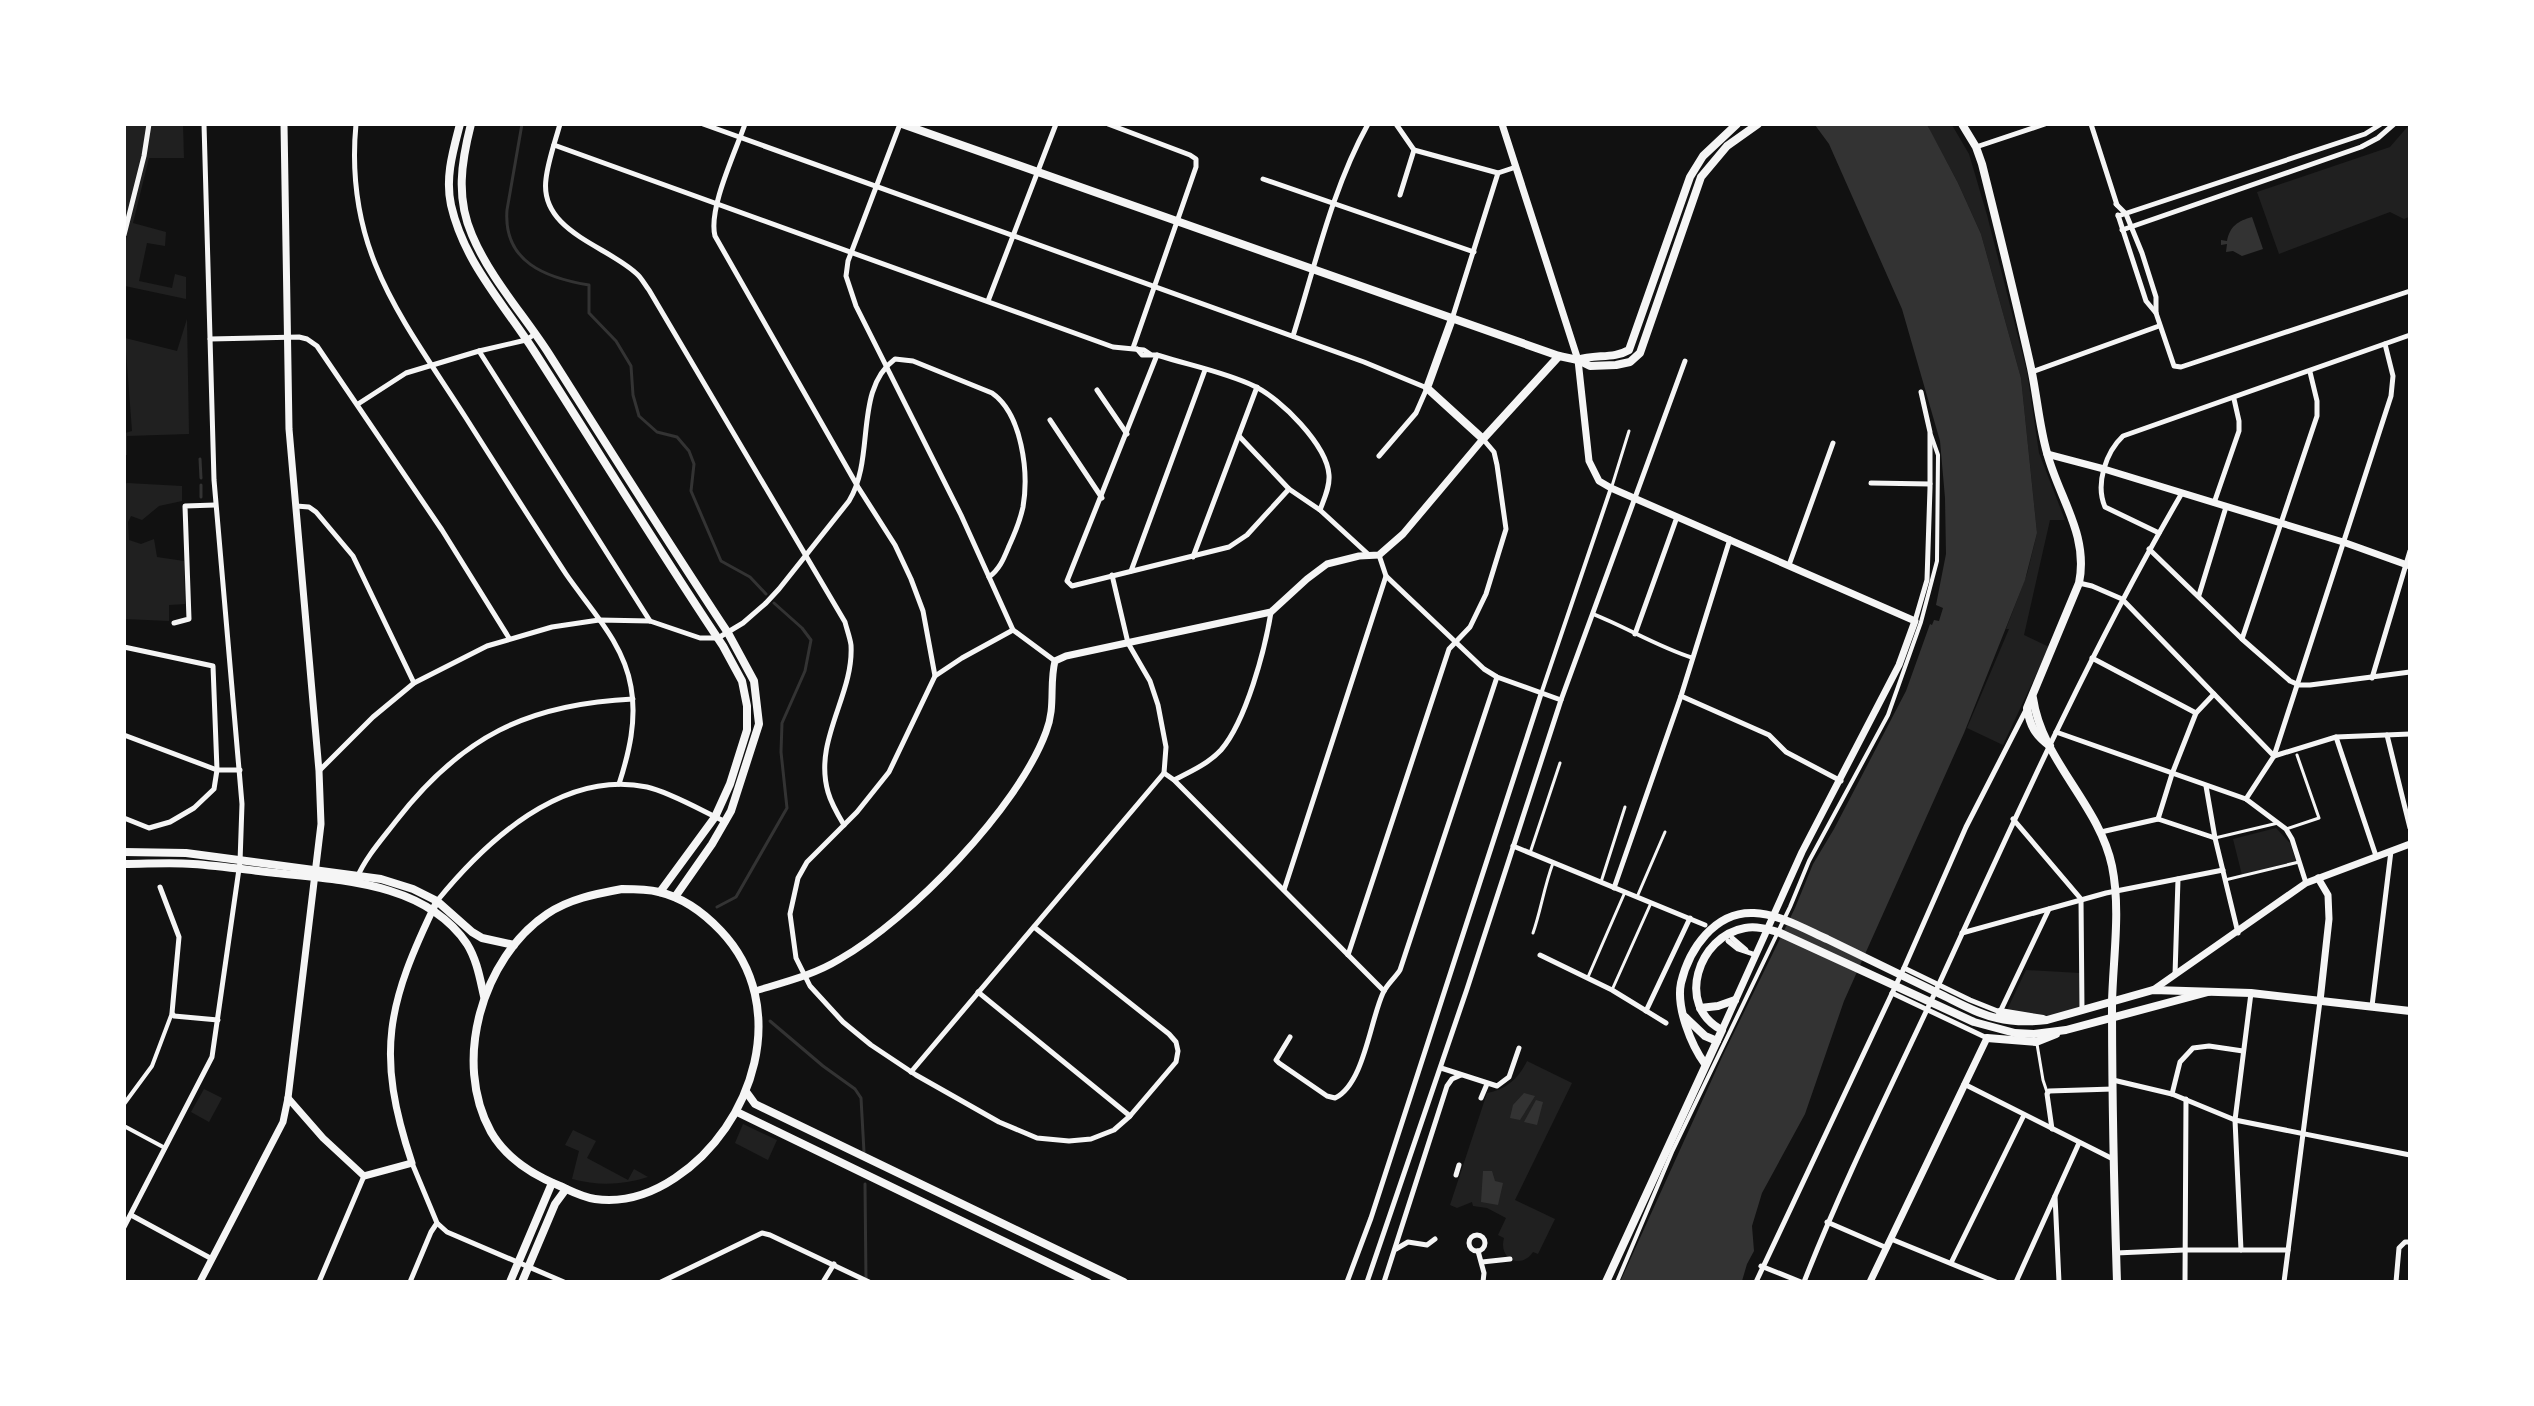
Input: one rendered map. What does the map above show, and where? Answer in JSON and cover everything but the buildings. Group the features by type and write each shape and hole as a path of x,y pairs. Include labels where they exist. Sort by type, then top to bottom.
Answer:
{"main road":[{"path":"460,124 448,182 452,207 463,243 476,267 526,340 739,673 747,706 747,730 741,753 715,817 660,892"},
{"path":"471,124 462,159 460,180 462,201 472,235 485,260 728,633 754,681 759,724 741,786 726,822 675,897"},
{"path":"901,124 1590,366 1621,365 1630,362 1640,353 1701,177 1717,156 1758,124"},
{"path":"1578,360 1590,355 1619,354 1629,350 1692,172 1710,148 1737,124"},
{"path":"1962,124 1976,147 2012,283 2047,454 2079,537 2082,569 2079,583 2027,708 2029,723 2037,737 2050,746"},
{"path":"1452,319 1428,388 1483,439 1559,356"},
{"path":"2032,697 2037,718 2050,746 2101,832 2112,867 2115,891 2112,1017 2117,1281"},
{"path":"124,852 186,853 239,866"},
{"path":"124,864 239,866 315,873 358,874 404,885 436,901 482,938 514,945"},
{"path":"315,873 400,894 432,911 468,945 474,958 484,998"},
{"path":"622,889 660,892 675,897 702,912 744,960 755,991 758,1038 747,1093 723,1135 706,1153 686,1171 650,1192 630,1198 596,1199 539,1178 512,1157 491,1132 476,1085 474,1051 484,998 498,968 514,945 545,915 578,899 622,889"},
{"path":"1705,1064 1691,1041 1684,1017 1680,987 1686,966 1708,932 1733,916 1756,913 1806,929 1976,1011 1996,1018 2047,1020 2154,990 2251,993 2409,1011"},
{"path":"1606,1281 1722,1030 1713,1026 1700,1008 1695,997 1695,986 1700,965 1715,944 1731,932 1747,927 1757,927 1778,932 1974,1022 1996,1030 2035,1038"},
{"path":"1987,1038 2035,1038 2208,992"},
{"path":"1700,1008 1718,1006 1735,1000"},
{"path":"2000,1011 2034,1015 2047,1020"},
{"path":"1684,1017 1705,1036 1717,1041"},
{"path":"747,1093 755,1104 1124,1281"},
{"path":"737,1112 1088,1281"},
{"path":"510,1281 552,1183"},
{"path":"522,1281 555,1204 566,1189"}],"street":[{"path":"124,235 144,156 149,124"},
{"path":"124,1227 212,1057 239,866 242,804 240,770 215,504 204,124"},
{"path":"200,1281 283,1122 288,1098 321,824 319,771 289,429 284,124"},
{"path":"356,124 353,163 357,204 365,239 389,298 622,656 633,699 633,733 619,784"},
{"path":"560,124 545,180 550,205 561,222 574,234 637,274 649,290 845,622 851,645 848,674 828,740 824,770 828,792 844,825"},
{"path":"703,124 1013,238 1293,336 1428,388 1416,413 1379,456"},
{"path":"746,124 717,203 713,219 715,236 858,486 896,545 922,611 935,676"},
{"path":"901,124 852,252 846,276 849,290 885,367 961,515 1013,630 1055,661"},
{"path":"988,301 1056,124"},
{"path":"1108,124 1196,159 1196,167 1135,349"},
{"path":"1293,336 1334,204 1356,145 1368,124"},
{"path":"1395,124 1414,150 1498,172 1516,167"},
{"path":"1502,124 1578,360 1589,461 1599,481 1915,621"},
{"path":"1976,147 2045,124"},
{"path":"2091,124 2122,230 2146,301 2156,313"},
{"path":"2118,216 2365,134 2381,124"},
{"path":"2122,230 2361,147 2378,138 2394,124"},
{"path":"555,145 1113,347 1135,349 1142,355 1157,355 1257,387 1312,437 1323,455 1329,472 1329,486 1320,510"},
{"path":"1400,195 1414,150"},
{"path":"1452,319 1498,172"},
{"path":"1263,179 1474,252"},
{"path":"2116,204 2126,214 2132,227 2156,297 2159,326 2174,366 2181,367 2409,291"},
{"path":"2032,372 2159,326"},
{"path":"358,404 406,373 431,364 526,340 535,334"},
{"path":"2158,532 2105,507 2101,492 2104,469 2117,441 2123,436 2234,399 2409,335"},
{"path":"210,339 287,336 307,339 317,346 358,404 510,639"},
{"path":"2246,799 2274,756 2299,685 2391,396 2394,376 2385,344"},
{"path":"479,351 650,621"},
{"path":"1157,355 1102,498 1067,581 1068,584 1072,586 1229,547 1241,540 1289,489"},
{"path":"319,771 372,717 414,683 470,654 510,639 552,627 599,620 650,621 699,638 718,638 728,633 766,603 858,486 871,396 885,367 895,359 913,361 992,393 1001,399 1013,415 1020,443 1024,497 1018,526 1000,567 989,577"},
{"path":"1367,1281 1441,1068 1561,700 1685,361"},
{"path":"1131,571 1205,370"},
{"path":"2242,639 2317,416 2317,401 2310,372"},
{"path":"1193,557 1257,387"},
{"path":"1097,390 1126,435"},
{"path":"1617,1281 1672,1152 1790,907 1809,861 1888,715 1921,622 1937,561 1938,455 1921,392"},
{"path":"2214,503 2239,431 2234,399"},
{"path":"1050,420 1102,498"},
{"path":"1722,1030 1802,852 1841,781 1899,665 1915,621 1927,580 1930,432"},
{"path":"1239,436 1289,489 1320,510 1369,555"},
{"path":"1055,661 1066,656 1271,612 1327,564 1339,559 1379,555 1402,534 1483,439 1494,452 1506,529 1486,594 1470,627 1449,649 1348,955"},
{"path":"1789,565 1833,443"},
{"path":"2047,454 2104,469 2343,542 2407,565"},
{"path":"1871,483 1930,484"},
{"path":"1347,1281 1371,1218 1541,694 1611,488"},
{"path":"1761,1266 1802,1281 2013,819 2122,599 2182,493"},
{"path":"174,623 189,619 185,506 215,504"},
{"path":"296,506 309,507 316,512 353,556 414,683"},
{"path":"2199,595 2226,507"},
{"path":"1635,634 1677,517"},
{"path":"1614,888 1681,696 1730,539"},
{"path":"2149,549 2242,639 2290,681 2299,685 2409,672"},
{"path":"2372,678 2407,565 2409,551"},
{"path":"1379,555 1386,576 1484,669 1497,677 1561,700"},
{"path":"911,1072 1164,773 1166,747 1158,705 1149,681 1128,643 1112,575"},
{"path":"1284,890 1386,576"},
{"path":"2079,583 2122,599 2274,756"},
{"path":"1174,780 1212,758 1230,738 1248,698 1267,636 1271,612"},
{"path":"1593,614 1693,658"},
{"path":"1013,630 962,657 935,676 889,772 844,825 807,862 798,878 790,914 796,958 804,977 810,987 852,1029 911,1072 999,1122 1037,1137 1069,1142 1091,1139 1114,1130 1130,1116 1176,1062 1178,1052 1176,1042 1149,1017 1034,927"},
{"path":"124,647 213,666 217,770 212,793 194,808 170,822 149,828 124,818"},
{"path":"2092,658 2196,713"},
{"path":"755,991 804,977 841,959 903,913 965,851 1002,806 1029,767 1045,736 1053,706 1055,661"},
{"path":"1290,1037 1276,1060 1320,1091 1335,1098 1345,1093 1354,1077 1384,991 1400,970 1497,677"},
{"path":"2158,819 2172,774 2196,713 2214,694"},
{"path":"1681,696 1769,735 1786,752 1841,781"},
{"path":"355,884 358,874 421,790 445,766 486,736 543,712 574,704 633,699"},
{"path":"1756,1281 1761,1266 1904,968 1966,827 2027,708"},
{"path":"2056,732 2246,799 2286,829 2306,883"},
{"path":"2274,756 2336,737 2409,734"},
{"path":"124,735 217,770 240,770"},
{"path":"2387,735 2409,828"},
{"path":"2336,737 2376,856"},
{"path":"1164,773 1174,780 1384,991"},
{"path":"564,1281 459,1238 437,1223 412,1163 392,1095 390,1036 398,994 436,901 477,856 526,816 560,799 595,788 619,784 652,788 726,822"},
{"path":"2206,786 2215,838 2238,933"},
{"path":"2013,819 2081,899 2082,1011"},
{"path":"2101,832 2158,819 2215,838"},
{"path":"2154,990 2306,883 2409,844"},
{"path":"1513,846 1700,921 1646,1011"},
{"path":"2372,1006 2391,851"},
{"path":"1962,933 2081,899 2223,870"},
{"path":"2284,1281 2329,919 2328,895 2318,878"},
{"path":"2175,975 2178,879"},
{"path":"124,1104 152,1066 171,1013 179,937 160,887"},
{"path":"1904,968 2000,1011 2049,909"},
{"path":"1730,940 1756,955"},
{"path":"1540,955 1588,977 1666,1023"},
{"path":"978,992 1130,1116"},
{"path":"1870,1281 1987,1038 1892,993"},
{"path":"2241,1250 2235,1120 2251,993"},
{"path":"171,1013 174,1016 218,1020"},
{"path":"2172,1094 2180,1062 2193,1048 2209,1046 2243,1051"},
{"path":"1441,1068 1497,1086 1509,1077 1519,1048"},
{"path":"1384,1281 1447,1086 1452,1079 1461,1075"},
{"path":"2113,1080 2172,1094 2235,1120 2409,1155"},
{"path":"1481,1098 1487,1084"},
{"path":"1964,1084 2114,1160"},
{"path":"2052,1129 2047,1092 2113,1089"},
{"path":"288,1098 323,1138 364,1176"},
{"path":"2185,1281 2186,1099"},
{"path":"1951,1263 2024,1114"},
{"path":"124,1126 165,1148"},
{"path":"2016,1281 2079,1143"},
{"path":"364,1176 412,1163"},
{"path":"1456,1175 1459,1165"},
{"path":"319,1281 364,1176"},
{"path":"2055,1194 2059,1281"},
{"path":"128,1216 212,1259"},
{"path":"1827,1222 1887,1248"},
{"path":"410,1281 437,1223"},
{"path":"661,1281 680,1274 762,1233 867,1280"},
{"path":"1395,1250 1408,1242 1427,1245 1435,1239"},
{"path":"1891,1239 1996,1281"},
{"path":"2396,1281 2399,1248 2405,1242 2409,1242"},
{"path":"2116,1253 2184,1250 2288,1250"},
{"path":"1478,1251 1484,1273 1482,1281"},
{"path":"1482,1262 1510,1259"},
{"path":"824,1281 834,1264"},
{"path":"680,1274 684,1281"}],"lane":[{"path":"1611,488 1629,431"},
{"path":"2286,829 2319,818 2297,755"},
{"path":"1530,853 1560,763"},
{"path":"1601,882 1625,807"},
{"path":"2215,838 2280,823"},
{"path":"1637,897 1665,832"},
{"path":"1533,933 1543,902 1544,887 1554,862"},
{"path":"2225,880 2299,862"},
{"path":"1588,977 1625,892"},
{"path":"1612,990 1651,903"},
{"path":"2035,1038 2047,1092"}],"shaded area":[{"path":"125,125 183,125 184,158 149,158 133,223 166,232 165,246 147,243 139,281 172,288 175,274 186,277 186,299 125,286"},
{"path":"1815,125 1927,125 1930,130 1958,183 1981,234 2021,378 2037,533 2025,580 1964,733 1844,1001 1805,1114 1762,1193 1752,1226 1754,1251 1742,1281 1620,1282 1723,1055 1795,908 1813,864 1834,829 1906,691 1930,624 1932,625 1934,620 1939,621 1943,608 1936,605 1946,554 1945,498 1940,441 1902,309 1829,144"},
{"path":"1927,125 1952,125 1969,154 2027,372 2039,453 2065,520 2050,520 2024,635 2049,647 2003,745 1967,728 2009,629 2006,629 2027,574 2037,533 2021,378 1981,234 1958,183"},
{"path":"2409,125 2409,217 2404,219 2390,212 2279,254 2257,192 2390,147"},
{"path":"2252,217 2263,249 2242,256 2233,251 2226,252 2227,244 2221,245 2221,240 2227,241 2235,225"},
{"path":"187,319 189,434 127,436 127,455 125,455 125,433 132,431 125,338 177,351"},
{"path":"127,483 182,486 182,501 159,506 142,520 131,516 128,522 129,540 141,544 154,539 157,557 184,561 185,604 169,605 169,621 125,619 124,485"},
{"path":"2276,828 2290,843 2296,861 2242,875 2233,839"},
{"path":"2026,970 2080,973 2080,1010 2046,1018 2007,1010"},
{"path":"1527,1061 1572,1083 1515,1200 1555,1219 1538,1254 1533,1252 1523,1260 1517,1261 1512,1260 1504,1252 1504,1238 1498,1235 1506,1218 1487,1208 1473,1206 1472,1202 1457,1208 1450,1205 1487,1093 1511,1082"},
{"path":"204,1089 222,1098 209,1122 191,1112"},
{"path":"1524,1093 1535,1096 1520,1120 1510,1118 1513,1105"},
{"path":"1536,1100 1543,1102 1537,1125 1524,1122"},
{"path":"743,1124 777,1140 768,1160 735,1143"},
{"path":"573,1130 596,1141 587,1158 628,1180 634,1169 648,1177 610,1184 572,1179 579,1151 565,1145"},
{"path":"1483,1171 1492,1171 1495,1181 1503,1183 1498,1205 1481,1202"}],"waterway":[{"path":"522,124 507,210 512,243 520,255 543,272 557,278 589,285 589,313 616,341 631,366 633,395 639,416 657,432 677,437 689,451 694,464 691,491 721,561 750,577 766,594"},
{"path":"200,459 201,478"},
{"path":"201,485 201,497"},
{"path":"717,907 736,897 787,808 781,752 782,723 805,671 811,640 802,628 774,603"},
{"path":"770,1021 823,1066 855,1089 861,1098 864,1152"},
{"path":"865,1184 866,1280"}]}
